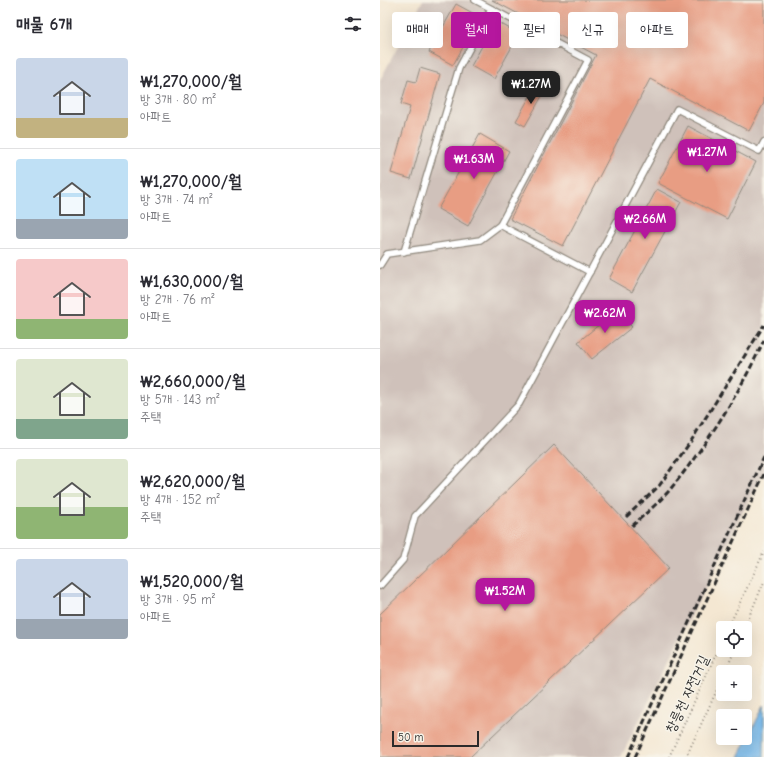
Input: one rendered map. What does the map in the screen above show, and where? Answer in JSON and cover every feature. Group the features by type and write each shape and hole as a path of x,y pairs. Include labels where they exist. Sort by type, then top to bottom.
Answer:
{"lane":[{"path":"380,265 387,254 480,240 500,225 588,60 475,0"},
{"path":"404,252 459,68 491,9"},
{"path":"380,586 403,560 415,516 519,404 677,109 760,151 764,142"},
{"path":"500,225 590,272"}],"path":[{"path":"731,621 764,552"},
{"path":"747,621 764,582"},
{"name":"창릉천 자전거길","path":"669,757 716,654"},
{"path":"686,757 716,692"}],"shaded area":[{"path":"423,0 764,0 764,470 621,757 380,757 380,80 397,48 443,48 443,12 417,12"}],"water":[{"path":"764,705 764,757 739,757 745,745 752,745 752,730"}],"building":[{"path":"492,0 764,0 764,103 749,131 650,79 563,246 510,219 596,55 583,48 618,48 618,12 568,12 568,40 560,36 560,12 515,12"},
{"path":"456,4 471,12 452,12"},
{"path":"451,13 451,48 463,48 453,65 429,52 431,48 443,48 443,27"},
{"path":"501,24 509,28 509,48 511,48 494,79 471,66 481,48 501,48"},
{"path":"420,68 440,74 411,179 391,173 410,107 401,104 408,80 416,82"},
{"path":"537,84 546,89 525,126 516,121"},
{"path":"688,126 756,162 727,219 658,183"},
{"path":"480,134 509,151 468,226 438,209"},
{"path":"657,189 681,202 632,292 609,279"},
{"path":"617,310 632,327 592,359 578,342"},
{"path":"554,445 669,568 470,757 380,757 380,614"}],"railway":[{"path":"626,517 659,486 691,441 764,325"},
{"path":"632,526 668,492 696,456 733,400 764,340"},
{"path":"628,757 764,457"},
{"path":"635,757 764,474"}]}
